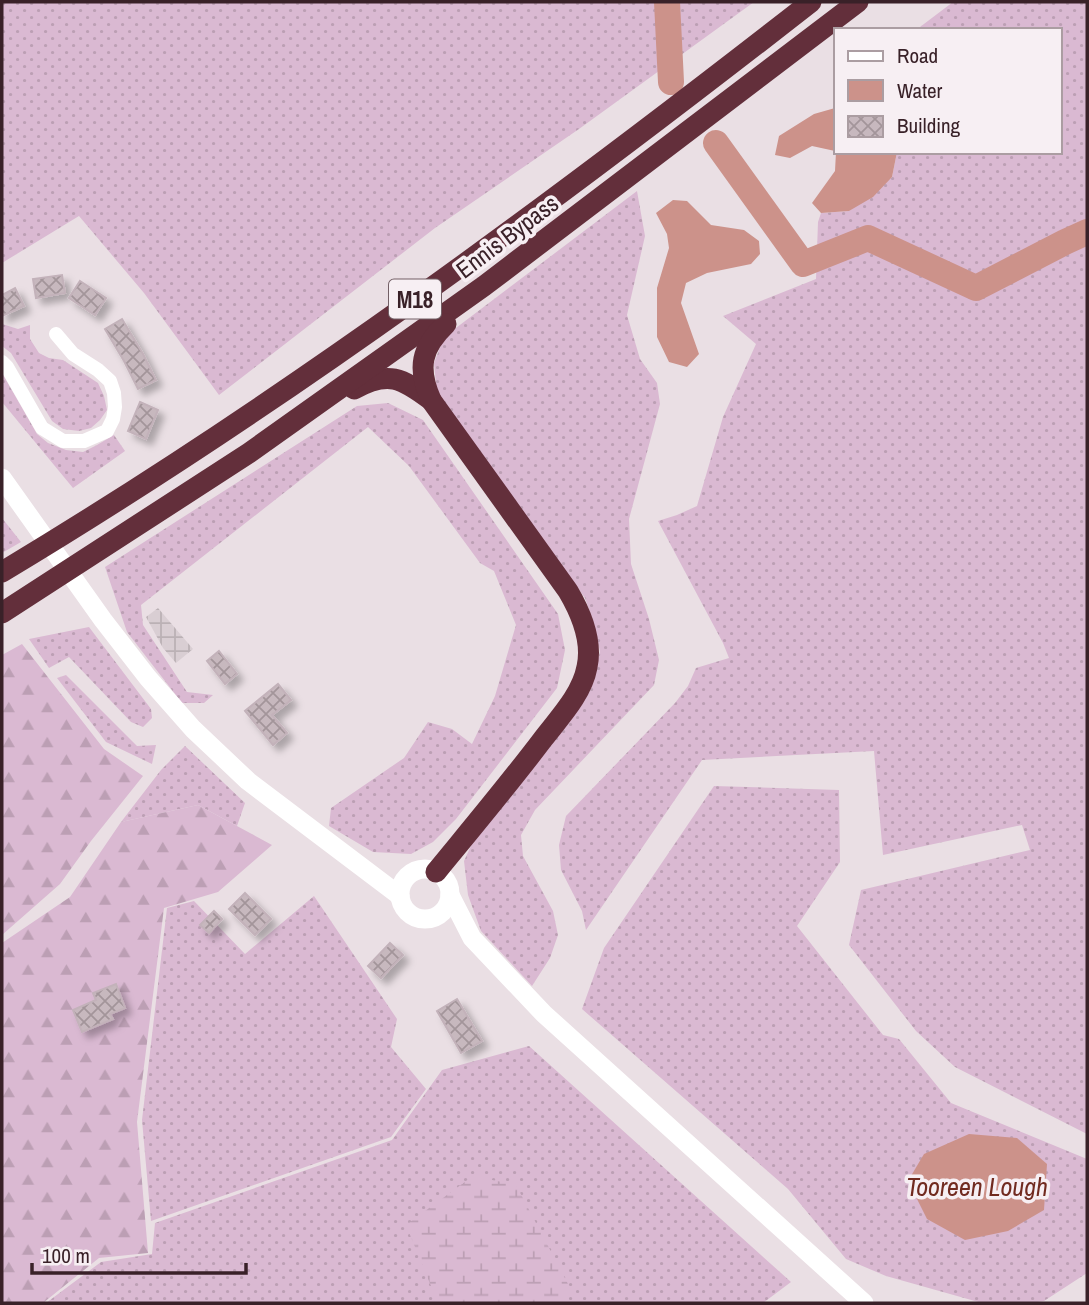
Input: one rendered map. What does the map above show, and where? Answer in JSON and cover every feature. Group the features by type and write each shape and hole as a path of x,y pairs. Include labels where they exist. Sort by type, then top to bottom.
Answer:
{"highway":[{"name":"Ennis Bypass","path":"2,572 122,499 400,310 704,86 811,2"},
{"name":"Ennis Bypass","path":"2,612 249,453 484,286 858,2"},
{"path":"436,872 564,712 580,688 589,652 580,611 568,591 431,400 425,386 423,360 427,345 484,286"},
{"path":"249,453 370,380 387,378 402,381 431,400"}],"main road":[{"path":"4,482 103,620 148,678 193,729 248,781 400,896"},
{"path":"364,868 414,872 425,869 442,876 472,938 544,1014 864,1303"},
{"path":"414,872 401,886 400,896 404,907 412,916 433,918 442,913 450,895"},
{"path":"433,918 472,938"}],"street":[{"path":"2,362 42,428 63,441 84,441 98,436 107,431 113,419 114,393 110,381 74,354 56,334"}],"shaded area":[{"path":"158,608 193,649 176,663 163,648 146,617"}],"green space":[{"path":"2,2 754,2 579,129 435,228 219,395 144,293 79,216 2,263"},
{"path":"953,2 1087,2 1087,1134 955,1067 916,1031 849,945 861,890 1030,850 1022,825 883,855 874,751 702,760 586,930 582,911 561,870 559,845 566,816 675,703 688,686 696,668 729,658 658,521 697,506 723,417 756,344 723,316 816,279 818,222 821,213 849,211 892,177 897,154 1061,154 1061,28 919,28"},
{"path":"637,191 645,236 627,315 640,359 657,383 660,404 629,519 631,564 659,660 654,685 535,810 521,835 523,856 553,911 558,935 550,958 532,986 481,931 468,895 464,861 475,837 591,680 600,652 585,598 437,394 434,363 444,337"},
{"path":"2,324 18,329 30,325 30,339 39,353 63,360 98,383 107,410 100,420 91,428 79,431 63,429 52,421 11,353 2,346"},
{"path":"2,373 37,434 48,443 66,450 83,452 114,435 125,451 73,488 2,402"},
{"path":"388,403 423,420 558,614 565,650 557,688 456,819 433,842 411,854 373,852 329,826 331,808 404,758 428,722 452,729 472,744 495,696 516,625 494,571 480,563 409,466 368,427 141,605 143,625 187,692 213,695 204,703 182,703 127,632 105,567 357,406"},
{"path":"2,518 21,542 2,553"},
{"path":"89,627 151,709 152,718 143,727 131,722 69,657 49,668 29,639"},
{"path":"22,644 104,749 143,776 60,884 2,935 2,655"},
{"path":"66,675 137,746 156,745 152,764 106,742 57,678"},
{"path":"185,746 245,803 237,826 198,805 121,822 161,770"},
{"path":"714,786 839,790 840,862 797,926 883,1035 899,1039 951,1103 1087,1159 1087,1273 1044,1301 982,1303 886,1276 846,1259 788,1189 582,1009 604,948"},
{"path":"198,805 272,845 218,892 164,908 137,1122 148,1253 99,1258 43,1303 2,1303 2,943 70,897 121,822"},
{"path":"314,896 397,1019 391,1047 426,1089 391,1137 151,1221 142,1120 167,908 194,901 245,954"},
{"path":"529,1046 791,1282 763,1303 46,1303 101,1262 152,1254 155,1223 392,1140 442,1070"},
{"path":"473,1176 516,1185 568,1284 567,1303 438,1303 406,1225"}],"water":[{"path":"834,108 834,151 812,146 790,158 775,155 779,136 814,114"},
{"path":"836,154 897,154 892,177 873,197 849,211 821,213 812,203 835,171"},
{"path":"673,200 687,201 711,225 744,230 759,241 760,254 751,264 707,273 686,283 681,303 699,354 687,367 669,362 657,337 657,288 669,248 667,234 656,213"},
{"name":"Tooreen Lough","path":"969,1134 1017,1138 1047,1164 1044,1210 1008,1231 965,1240 927,1219 908,1181 924,1154"}],"building":[{"path":"62,275 65,293 36,298 33,279"},
{"path":"80,281 106,298 95,315 69,298"},
{"path":"15,288 24,306 2,316 2,295"},
{"path":"122,319 156,380 138,389 105,329"},
{"path":"140,402 158,410 146,439 128,431"},
{"path":"219,651 237,674 225,684 207,661"},
{"path":"278,684 291,700 272,715 287,733 273,745 245,711"},
{"path":"245,893 271,919 255,935 229,909"},
{"path":"214,911 222,919 209,933 200,925"},
{"path":"390,943 403,955 381,978 368,966"},
{"path":"116,984 125,1008 110,1014 113,1019 82,1032 73,1010 96,1000 93,993"},
{"path":"457,999 482,1041 461,1053 437,1011"}],"waterway":[{"path":"667,2 671,82"},
{"path":"716,143 803,264 868,238 976,288 1087,232"}]}
